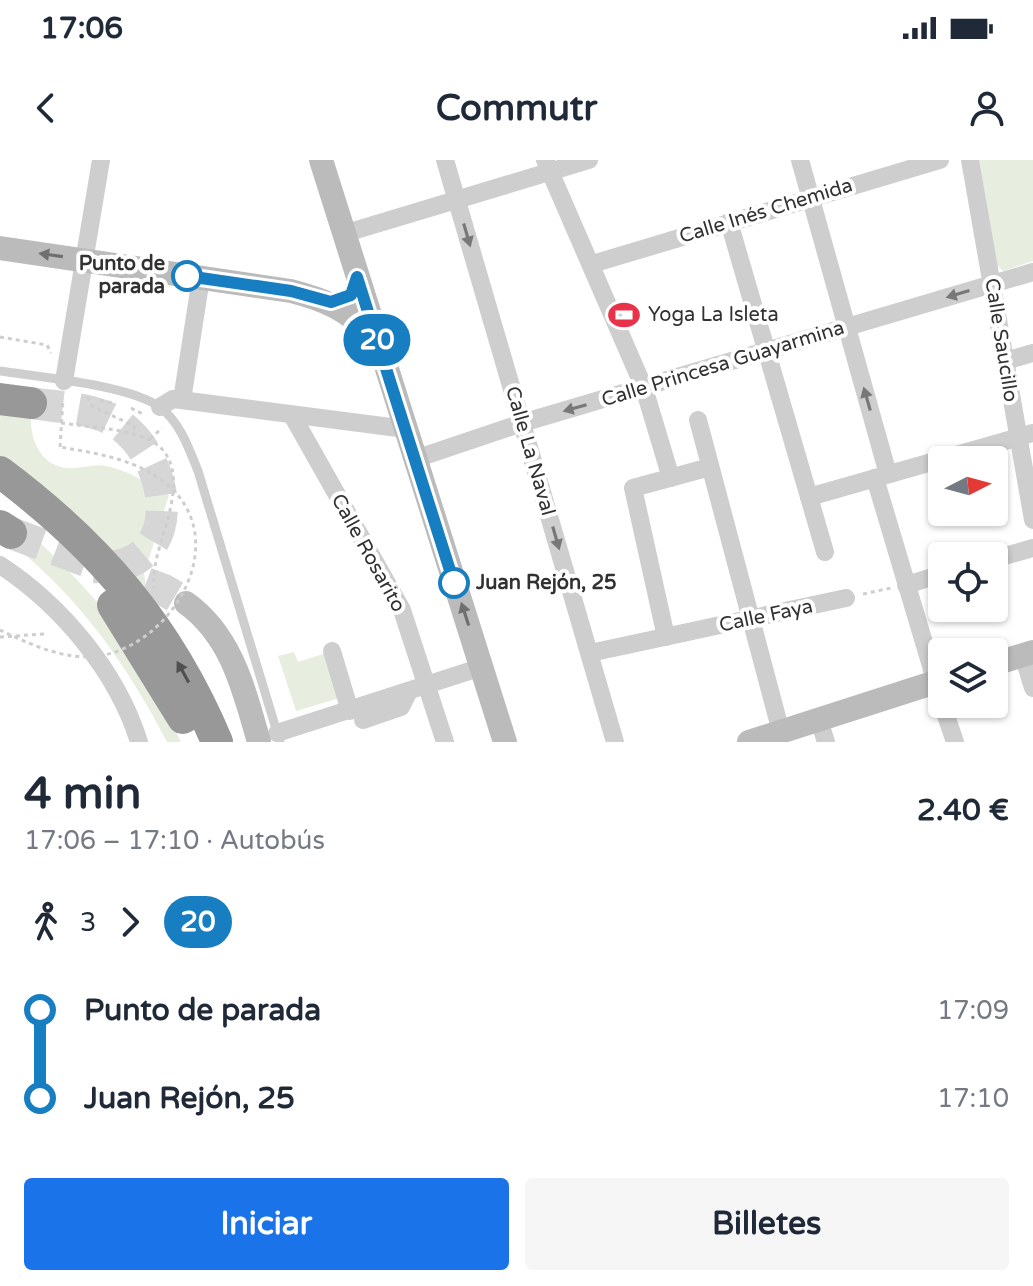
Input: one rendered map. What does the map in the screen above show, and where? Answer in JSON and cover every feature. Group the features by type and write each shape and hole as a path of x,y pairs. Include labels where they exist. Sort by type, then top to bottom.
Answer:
{"highway":[{"path":"0,472 88,544 132,594 170,649 217,742"},
{"path":"0,500 68,552 112,604 151,661 193,742"}],"street":[{"path":"64,381 101,160"},
{"path":"321,160 505,742"},
{"name":"Calle La Naval","path":"445,160 615,742"},
{"path":"343,234 458,202 547,166 589,160"},
{"path":"800,160 846,327 906,585 928,654"},
{"name":"Calle Inés Chemida","path":"592,264 940,160"},
{"name":"Calle Saucillo","path":"970,160 1005,361 1025,435 1033,520"},
{"path":"547,166 644,388 671,478"},
{"path":"729,222 825,552"},
{"path":"0,248 291,291 321,300 353,317 382,353"},
{"name":"Calle Princesa Guayarmina","path":"415,459 522,423 1033,272"},
{"path":"321,300 346,299 354,292 357,277"},
{"path":"182,400 201,278"},
{"path":"1005,361 1033,353"},
{"path":"160,407 165,401 182,400 406,429"},
{"name":"Calle Rosarito","path":"292,415 402,610 445,742"},
{"path":"698,420 781,732"},
{"path":"809,497 1025,435"},
{"path":"666,637 633,488 710,467"},
{"path":"1008,555 1033,548"},
{"path":"0,565 31,585 92,652 132,722 139,742"},
{"path":"906,585 928,578"},
{"name":"Calle Faya","path":"590,653 846,598"},
{"path":"174,609 203,615 229,652 272,739 356,715 482,667"},
{"path":"332,651 356,715"},
{"path":"1008,660 1028,654 1033,688"},
{"path":"749,742 781,732 822,731 928,696"},
{"path":"948,718 955,742"}],"lane":[{"path":"0,371 125,394 160,407 187,442 198,471 272,739"},
{"path":"4,538 31,585"}],"path":[{"path":"0,337 47,345 64,381 63,392 127,407 166,432"},
{"path":"88,397 92,406 134,426 135,433"},
{"path":"31,403 61,423 135,433 150,439 163,450 176,475 171,508 153,573 155,595"},
{"path":"0,630 68,655 109,654 162,624 180,600 191,574 193,528 186,509 170,487 150,473 122,461 60,447 61,423"},
{"path":"150,439 162,428"},
{"path":"846,598 906,585"},
{"path":"0,637 44,634"}],"green space":[{"path":"979,160 1033,160 1033,261 1003,271 997,265"},
{"path":"0,406 32,411 31,428 36,445 53,464 67,468 101,465 114,468 169,495 144,574 147,591 189,652 216,717 0,462"},
{"path":"21,525 73,575 114,624 149,677 181,742 167,742 100,634 59,586 11,543"},
{"path":"294,652 298,662 326,653 340,698 296,711 278,656"}],"tunnel":[{"path":"31,403 80,410 114,421 141,447 154,469 161,492 162,516 156,537 143,554 123,565 94,567"},
{"path":"11,533 164,590 186,603"}],"bus line":[{"name":"20","path":"187,276 291,291 331,302 351,295 357,277 454,583"}],"place":[{"name":"Punto de parada","path":"187,276"},
{"name":"Yoga La Isleta","path":"624,315"},
{"name":"Juan Rejón, 25","path":"454,583"}]}
